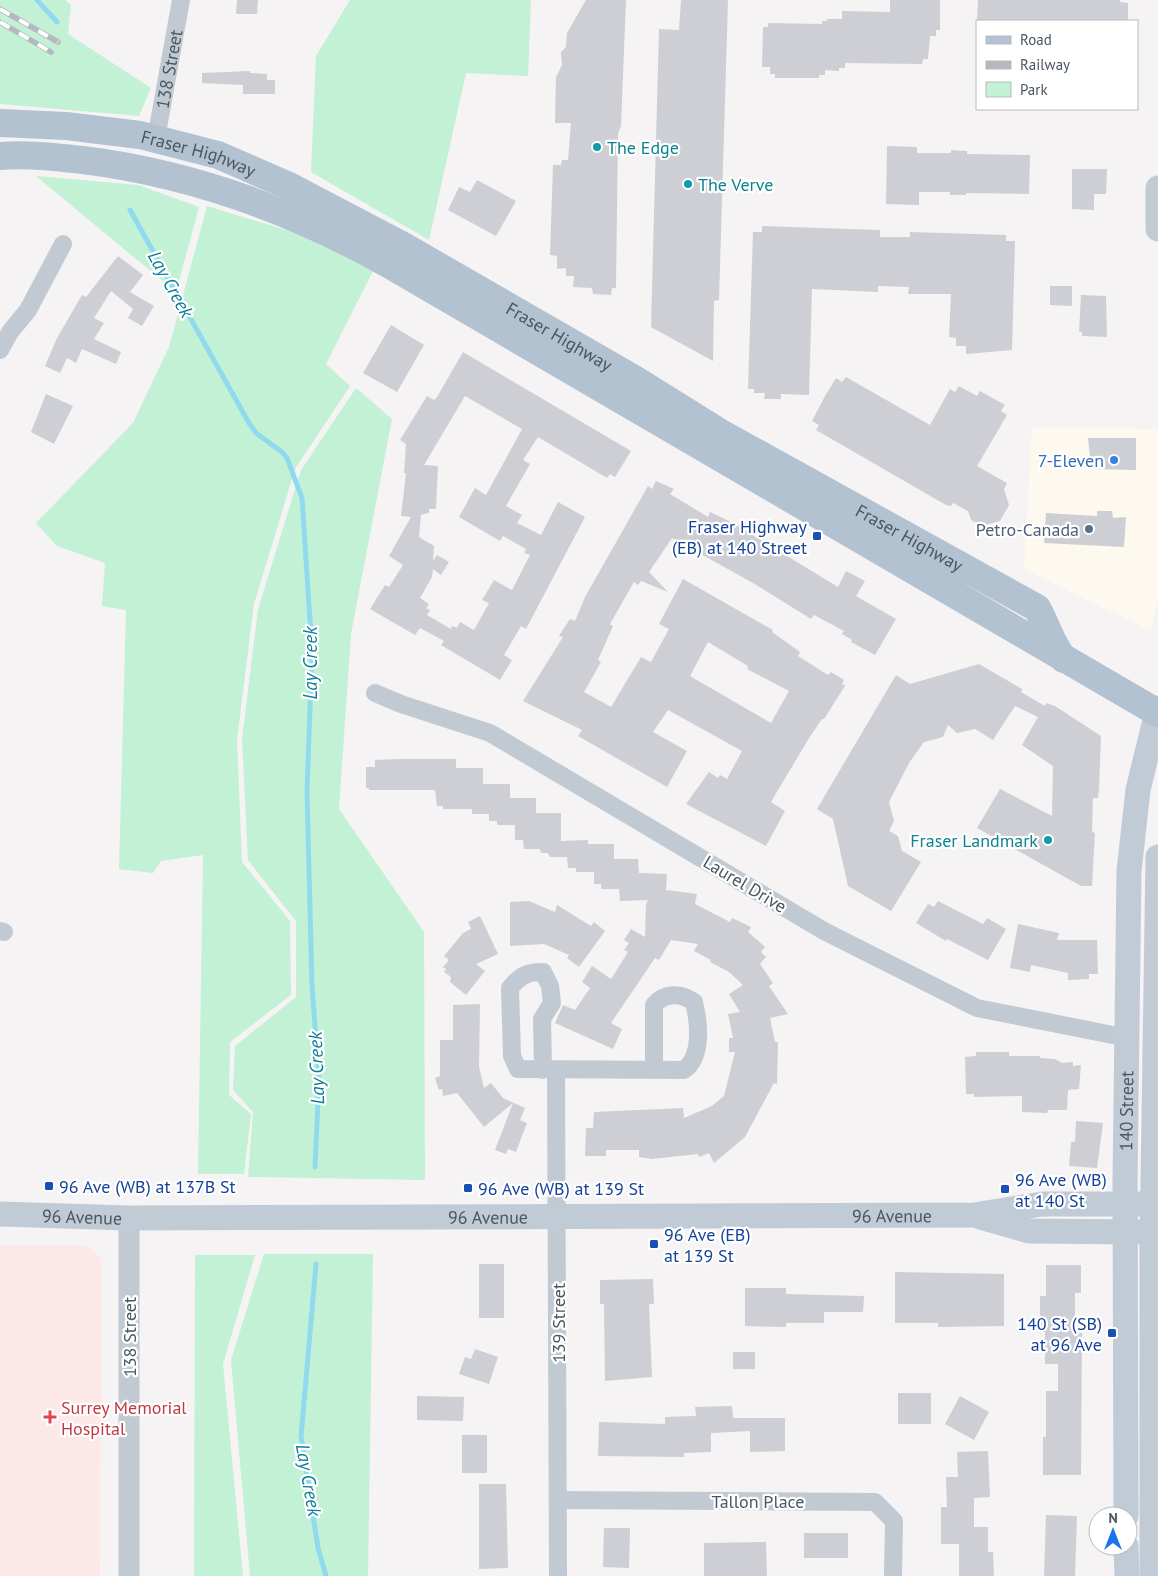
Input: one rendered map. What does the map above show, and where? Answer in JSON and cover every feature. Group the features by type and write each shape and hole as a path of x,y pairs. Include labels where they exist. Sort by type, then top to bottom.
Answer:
{"main road":[{"name":"Fraser Highway","path":"0,122 66,126 156,139 218,156 257,171 388,238 634,379 719,432 1037,608 1046,623 1054,645 1064,659"},
{"name":"Fraser Highway","path":"0,156 48,156 120,165 164,174 248,197 311,225 392,266 1064,659 1158,711"},
{"path":"1158,188 1158,229"},
{"name":"140 Street","path":"1126,1506 1125,1204 1129,900 1132,832 1138,790 1158,711"},
{"name":"140 Street","path":"1152,1576 1158,857"},
{"name":"96 Avenue","path":"0,1214 129,1218 557,1218 974,1215 1042,1204 1155,1204"},
{"name":"96 Avenue","path":"974,1215 1029,1231 1155,1232"},
{"path":"1126,1556 1126,1576"}],"street":[{"name":"138 Street","path":"156,139 181,0"},
{"path":"0,350 33,302 63,244"},
{"name":"Laurel Drive","path":"375,693 401,704 490,733 824,931 977,1008 1128,1038"},
{"name":"139 Street","path":"558,1576 557,1218 550,1070 542,1019 552,1002 550,986 543,972 529,972 520,977 510,988 512,1056 518,1069 550,1070 654,1070"},
{"name":"138 Street","path":"129,1218 129,1576"},
{"name":"Tallon Place","path":"558,1500 875,1502 894,1520 893,1576"}],"shaded area":[{"path":"1032,428 1158,429 1158,598 1151,631 1024,569"},
{"name":"Surrey Memorial Hospital","path":"0,1245 88,1246 101,1259 100,1576 0,1576"}],"green space":[{"path":"0,0 65,0 71,5 68,34 151,88 139,116 0,104"},
{"path":"350,0 531,0 528,76 466,73 429,240 311,172 316,56"},
{"path":"36,176 138,185 199,207 176,292"},
{"path":"207,206 309,237 374,269 326,364 350,386 295,469 254,604 237,740 242,862 290,921 291,995 230,1042 229,1095 251,1114 244,1174 198,1174 203,855 161,861 153,873 119,869 126,610 102,606 105,563 57,546 36,523 133,423 169,347"},
{"path":"356,388 392,419 351,634 339,809 424,932 425,1180 248,1177 253,1112 233,1090 235,1046 296,997 296,921 248,860 242,739 258,609 301,470"},
{"path":"264,1254 373,1254 368,1576 250,1576 231,1360"},
{"path":"195,1255 255,1255 223,1364 243,1576 194,1576"}],"building":[{"path":"237,0 258,0 257,14 236,14"},
{"name":"The Edge","path":"586,0 626,0 621,126 618,134 616,288 612,288 611,295 593,294 592,288 573,287 574,276 566,276 566,268 557,269 557,256 550,255 553,165 561,165 562,160 568,160 571,123 555,123 556,77 562,65 561,52 566,47 567,33"},
{"name":"The Verve","path":"681,0 728,0 719,300 714,301 713,361 651,327 659,29 679,30"},
{"path":"890,0 940,0 940,30 936,30 936,36 930,36 928,59 923,59 922,64 845,63 845,68 839,68 839,71 825,70 825,75 819,75 819,78 775,78 775,74 770,74 770,67 762,67 763,27 768,27 768,23 822,24 822,21 827,21 827,19 842,19 842,11 890,12"},
{"path":"978,0 1120,0 1120,2 1128,3 1128,20 977,20"},
{"path":"250,71 250,73 267,74 267,80 275,80 275,94 243,94 243,85 202,83 202,73"},
{"path":"887,146 917,147 917,153 951,153 951,150 967,151 967,154 1030,155 1029,194 966,193 966,195 950,195 950,192 919,192 919,205 886,204"},
{"path":"1072,169 1107,169 1106,194 1094,194 1094,210 1072,209"},
{"path":"477,180 516,201 496,236 448,210 459,187 470,192"},
{"path":"762,226 880,230 880,237 910,237 910,232 1006,235 1006,241 1015,241 1012,350 966,354 966,346 956,346 956,338 949,337 951,294 908,294 909,287 878,286 878,292 812,289 809,395 781,394 781,399 764,399 765,393 754,393 754,389 748,389 753,232 762,232"},
{"path":"118,256 143,275 130,292 154,306 142,326 128,318 133,309 111,291 94,318 104,323 94,339 121,352 116,364 82,349 76,363 67,358 60,373 45,366 57,338 82,295 86,297"},
{"path":"1050,286 1072,286 1072,306 1050,305"},
{"path":"1081,295 1106,296 1107,337 1082,336 1082,332 1079,332"},
{"path":"391,325 424,345 397,392 363,373"},
{"path":"463,352 631,451 615,477 610,474 607,478 538,437 523,460 530,464 506,506 522,515 517,523 541,535 558,502 585,517 526,629 521,626 504,655 512,660 500,680 441,645 444,641 420,628 415,635 370,609 385,585 389,587 403,565 389,556 411,517 401,516 406,473 404,473 406,444 400,440 427,396 434,400","holes":["465,396 522,429 486,495 475,488 459,517 500,541 503,536 526,549 524,553 530,555 512,590 494,580 482,600 489,603 474,630 460,622 457,628 452,626 451,629 427,615 430,610 426,608 429,604 420,598 432,577 433,569 441,575 449,562 437,555 433,561 434,546 419,537 421,515 429,513 429,509 436,509 438,466 424,465"]},
{"path":"846,377 930,425 950,389 955,392 959,386 977,396 980,391 1005,405 1001,411 1007,415 977,466 1007,483 1004,489 1009,505 1000,521 982,526 971,520 968,511 953,503 951,506 946,505 816,430 819,425 812,421 825,396 836,378 842,382"},
{"path":"46,394 73,406 54,444 31,432"},
{"name":"7-Eleven","path":"1088,438 1136,438 1136,470 1091,469"},
{"path":"656,481 674,489 670,494 708,517 710,512 731,522 838,587 846,571 865,581 856,596 896,619 875,655 851,642 852,640 842,634 844,631 814,615 811,619 753,583 672,538 649,572 668,592 641,581 638,585 634,582 610,624 613,626 598,660 601,662 584,692 611,707 641,657 651,662 669,629 659,624 683,579 773,630 772,632 800,652 798,656 828,675 831,672 844,680 842,684 845,686 824,719 822,719 809,738 771,802 785,811 766,846 686,804 709,772 718,778 720,775 727,779 742,751 668,710 653,732 687,751 667,787 578,736 582,730 523,701 563,637 559,636 570,619 575,621 585,597 648,486 652,489","holes":["708,642 748,666 747,669 789,691 771,723 690,676"]},
{"path":"1097,511 1112,511 1113,518 1126,517 1124,547 1044,543 1046,513 1097,516"},
{"path":"979,664 1022,689 1021,692 1045,706 1046,703 1055,706 1101,736 1098,798 1093,798 1092,832 1095,833 1092,886 1081,886 977,828 1000,789 1052,816 1053,766 1022,745 1038,717 1015,706 993,740 975,729 957,733 948,725 943,737 924,742 909,763 889,802 894,821 889,831 898,836 902,851 921,862 891,911 848,886 833,819 817,809 896,675 910,684"},
{"path":"456,759 456,768 483,768 483,784 510,784 510,798 536,798 536,813 561,813 561,841 588,840 588,844 614,844 614,859 638,859 639,873 667,874 666,890 697,894 695,904 730,922 732,918 751,927 748,932 765,947 761,952 766,957 760,964 773,983 769,986 788,1014 770,1018 775,1042 778,1042 777,1084 774,1083 745,1137 714,1163 709,1153 699,1157 698,1154 652,1159 639,1157 639,1150 606,1150 606,1156 585,1156 586,1128 593,1128 594,1112 683,1108 684,1118 712,1106 724,1096 735,1052 729,1052 729,1038 733,1038 728,1014 740,1012 729,994 743,985 729,972 694,951 698,944 671,940 659,960 655,958 611,1023 622,1029 613,1049 555,1023 563,1005 575,1010 590,988 582,982 592,966 611,979 628,952 624,950 629,943 624,940 631,929 645,937 646,904 648,900 620,901 619,889 601,889 601,884 594,884 594,872 576,872 576,868 568,868 567,857 550,857 548,853 541,853 540,849 524,849 523,840 515,840 515,825 497,825 497,821 489,821 489,814 472,814 472,809 443,809 443,806 437,806 435,790 369,790 369,788 366,788 366,767 375,767 375,760"},
{"path":"529,901 555,912 557,905 591,926 594,922 605,931 579,967 567,958 569,955 544,944 510,946 510,902"},
{"path":"938,901 983,924 987,918 1006,929 988,960 947,939 946,941 916,923 928,904 934,907"},
{"path":"480,916 498,954 476,964 485,971 466,995 450,982 451,977 444,972 446,969 443,967 449,960 444,956 463,933 471,929 468,922"},
{"path":"1018,924 1059,933 1057,940 1097,940 1098,974 1089,974 1089,979 1068,980 1068,973 1031,965 1030,972 1010,968"},
{"path":"480,1004 479,1067 484,1088 491,1083 503,1098 525,1108 520,1120 527,1123 516,1152 508,1149 506,1154 495,1150 513,1103 484,1127 457,1093 443,1096 442,1089 439,1090 435,1078 440,1076 440,1040 453,1040 453,1005"},
{"path":"976,1052 1009,1052 1009,1056 1040,1056 1040,1058 1055,1059 1062,1063 1073,1062 1073,1066 1081,1065 1079,1089 1068,1090 1067,1110 1048,1110 1047,1113 1022,1112 1022,1096 974,1097 974,1094 966,1094 965,1057 976,1056"},
{"path":"1076,1121 1103,1123 1097,1168 1069,1166 1071,1142 1075,1142"},
{"path":"479,1264 504,1264 504,1318 479,1318"},
{"path":"1046,1265 1081,1265 1081,1293 1075,1293 1075,1333 1082,1333 1081,1475 1043,1475 1043,1437 1046,1437 1046,1391 1058,1391 1058,1364 1045,1364 1045,1332 1040,1332 1040,1296 1046,1296"},
{"path":"895,1272 1004,1274 1004,1326 938,1327 938,1323 895,1323"},
{"path":"653,1279 654,1304 649,1304 652,1377 605,1381 604,1304 600,1304 600,1280"},
{"path":"745,1288 786,1288 786,1294 864,1296 863,1312 824,1312 824,1323 786,1323 786,1327 745,1326"},
{"path":"475,1349 498,1357 489,1384 459,1374 465,1357 471,1359"},
{"path":"733,1352 755,1352 755,1369 733,1369"},
{"path":"898,1393 931,1393 931,1424 898,1424"},
{"path":"417,1396 464,1397 463,1421 417,1420"},
{"path":"960,1396 989,1412 974,1440 945,1424"},
{"path":"732,1406 733,1418 785,1418 785,1451 750,1452 750,1431 711,1433 711,1452 684,1453 684,1457 598,1456 599,1422 665,1424 665,1417 696,1416 695,1407"},
{"path":"462,1435 487,1435 487,1473 462,1473"},
{"path":"988,1451 990,1497 974,1498 974,1527 988,1527 988,1552 993,1552 994,1576 959,1576 959,1544 941,1544 941,1507 947,1507 946,1477 958,1477 957,1452"},
{"path":"479,1484 506,1484 508,1568 479,1569"},
{"path":"1046,1515 1077,1516 1075,1576 1044,1576"},
{"path":"604,1528 630,1528 629,1568 603,1567"},
{"path":"804,1533 848,1533 848,1558 804,1558"},
{"path":"766,1542 767,1576 704,1576 704,1543"}],"waterway":[{"name":"Lay Creek","path":"37,0 57,22"},
{"name":"Lay Creek","path":"130,210 249,423 256,433 282,452 287,458 302,498 312,651 307,792 312,986 319,1080 315,1167"},
{"name":"Lay Creek","path":"316,1264 301,1437 318,1548 326,1576"}],"railway":[{"path":"0,9 58,42"},
{"path":"0,22 51,52"}],"place":[{"name":"The Edge","path":"597,147"},
{"name":"The Verve","path":"688,184"},
{"name":"7-Eleven","path":"1114,460"},
{"name":"Petro-Canada","path":"1089,529"},
{"name":"Fraser Highway (EB) at 140 Street","path":"817,536"},
{"name":"Fraser Landmark","path":"1048,840"},
{"name":"96 Ave (WB) at 137B St","path":"49,1186"},
{"name":"96 Ave (WB) at 139 St","path":"468,1188"},
{"name":"96 Ave (WB) at 140 St","path":"1005,1189"},
{"name":"96 Ave (EB) at 139 St","path":"654,1244"},
{"name":"140 St (SB) at 96 Ave","path":"1112,1333"},
{"name":"Surrey Memorial Hospital","path":"50,1417"}]}
